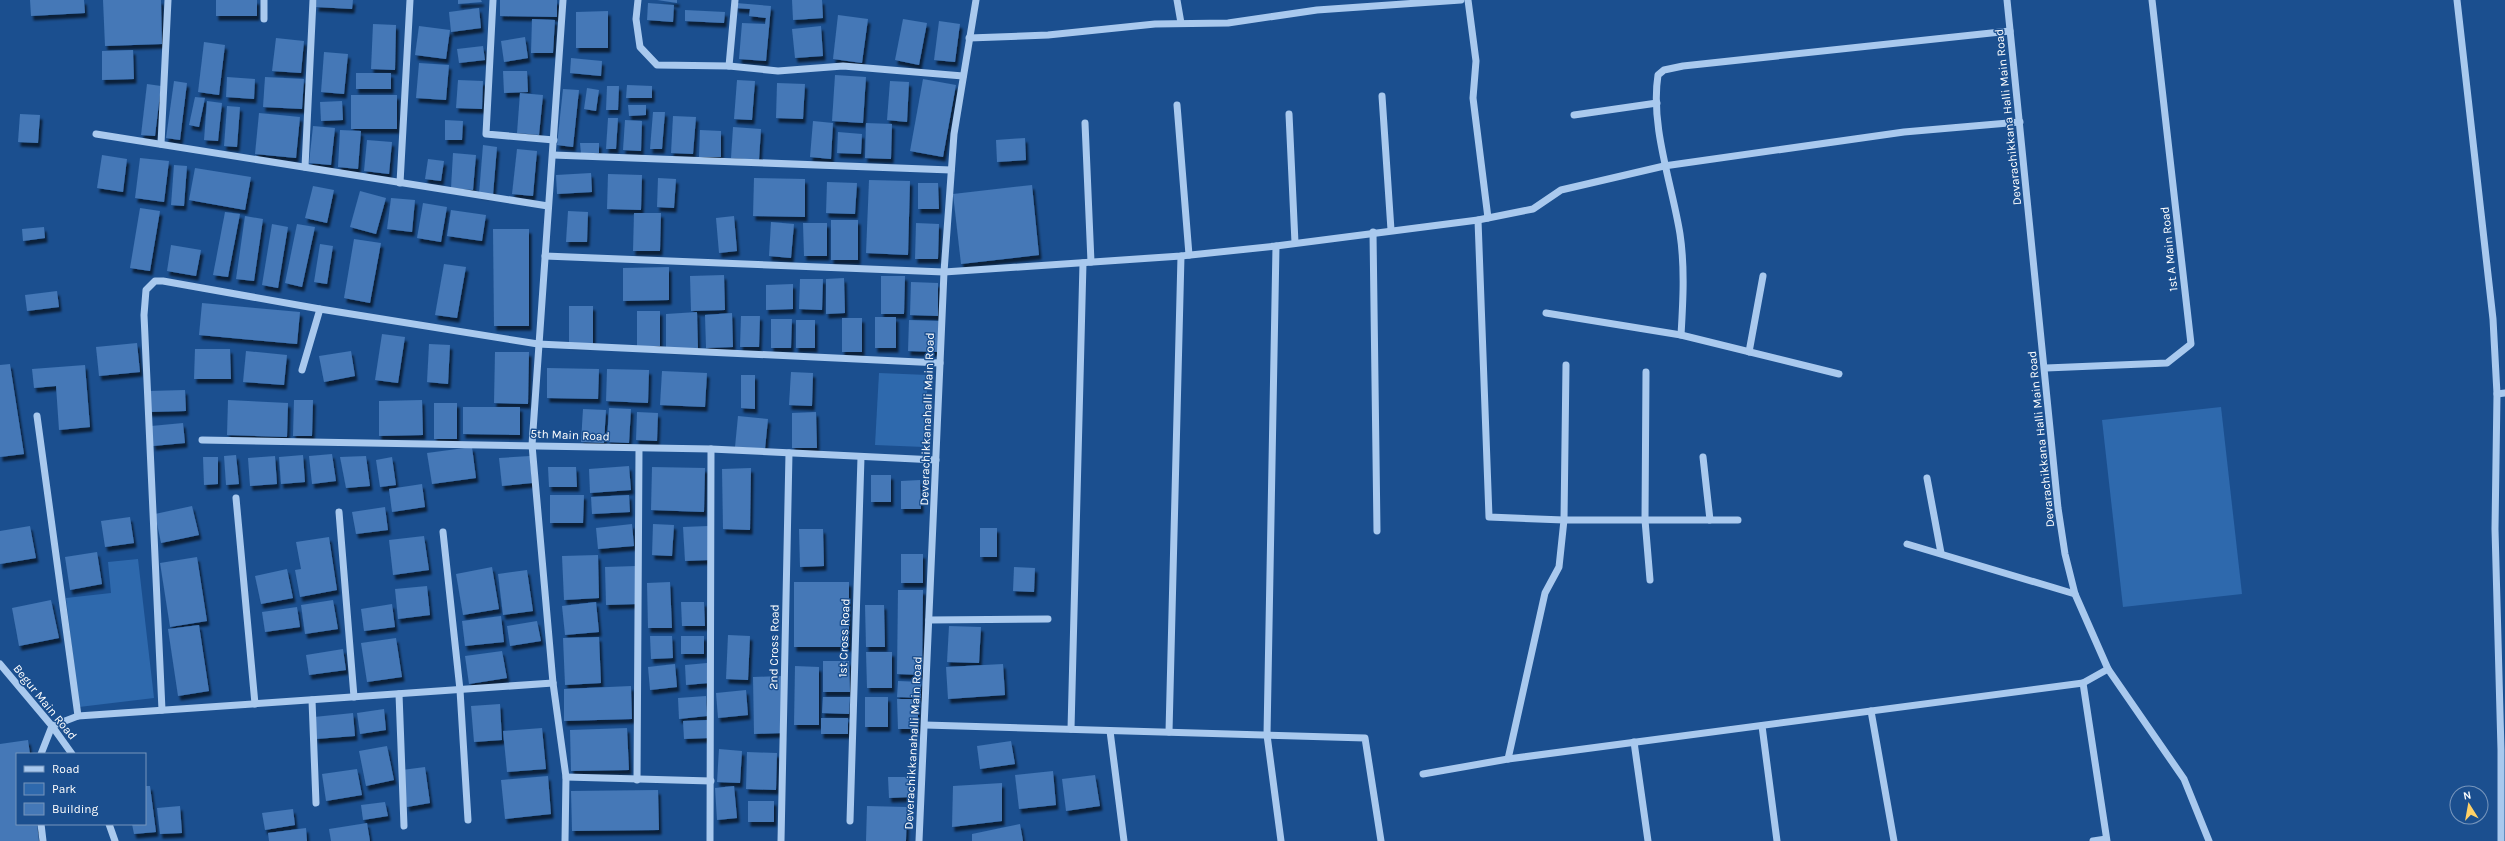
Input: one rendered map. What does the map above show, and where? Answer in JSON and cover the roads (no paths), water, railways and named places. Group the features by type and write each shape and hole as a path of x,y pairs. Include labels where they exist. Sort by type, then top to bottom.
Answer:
{"street":[{"path":"161,144 168,0"},
{"path":"264,0 264,20"},
{"path":"305,167 314,0"},
{"path":"400,182 410,0"},
{"path":"493,0 486,134 554,140"},
{"path":"563,0 532,445 553,683 566,777 565,841"},
{"path":"638,0 636,19 640,47 657,65 729,66 778,71 843,66 963,76"},
{"path":"729,66 735,0"},
{"name":"Deverachikkanahalli Main Road","path":"919,841 944,272 954,134 976,0"},
{"path":"1177,0 1182,23"},
{"path":"970,38 1048,35 1155,24 1228,23 1317,10 1461,0"},
{"path":"1468,0 1476,62 1473,98 1488,218"},
{"name":"Devarachikkana Halli Main Road","path":"2007,0 2046,368 2058,508 2065,554 2075,594 2108,669 2184,779 2209,841"},
{"name":"1st A Main Road","path":"2046,368 2167,363 2191,344 2152,0"},
{"path":"2457,0 2493,319 2497,394 2495,529 2502,652 2503,750 2501,841"},
{"path":"1681,335 1684,298 1680,235 1664,166 1655,90 1658,75 1664,70 1870,44 2010,31"},
{"path":"1382,96 1391,230"},
{"path":"1574,115 1657,103"},
{"path":"1177,105 1189,255"},
{"path":"1289,114 1295,243"},
{"path":"545,256 944,272 1182,256 1276,246 1373,232 1478,220 1533,209 1561,190 1664,166 1904,132 2020,122"},
{"path":"1071,729 1087,263 1085,123"},
{"path":"96,134 548,206"},
{"path":"553,156 952,170"},
{"path":"1478,220 1489,517 1564,520 1738,520"},
{"path":"1373,232 1377,530"},
{"path":"1276,246 1267,735 1281,841"},
{"path":"1169,732 1182,256"},
{"path":"1748,352 1763,276"},
{"path":"162,710 144,315 146,290 155,281 163,281 320,309 538,344 940,363"},
{"path":"302,370 320,309"},
{"path":"1546,313 1681,335 1839,374"},
{"path":"1508,759 1545,593 1559,567 1564,520 1566,365"},
{"path":"1646,372 1645,520 1650,580"},
{"path":"2497,394 2505,393"},
{"path":"37,416 78,716"},
{"name":"5th Main Road","path":"202,440 532,445 639,449 711,449 936,460"},
{"path":"637,780 639,449"},
{"path":"710,841 711,449"},
{"name":"2nd Cross Road","path":"781,841 789,453"},
{"name":"1st Cross Road","path":"850,821 861,457"},
{"path":"1703,457 1710,520"},
{"path":"1927,478 1941,553"},
{"path":"236,498 255,704"},
{"path":"339,512 354,697"},
{"path":"443,532 460,690 468,820"},
{"path":"1907,544 2075,594"},
{"path":"929,620 1048,619"},
{"name":"Begur Main Road","path":"0,664 52,726 71,753"},
{"path":"1423,774 1508,759 2083,683 2108,669"},
{"path":"41,753 52,726 78,716 553,683"},
{"path":"2083,683 2106,840 2093,841"},
{"path":"398,694 404,826"},
{"path":"312,700 316,803"},
{"path":"1871,711 1894,841"},
{"path":"925,725 1365,738 1381,841"},
{"path":"1762,726 1777,841"},
{"path":"1110,730 1124,841"},
{"path":"1634,742 1648,841"},
{"path":"566,777 710,781"},
{"path":"41,825 43,841"},
{"path":"109,825 115,841"}]}
